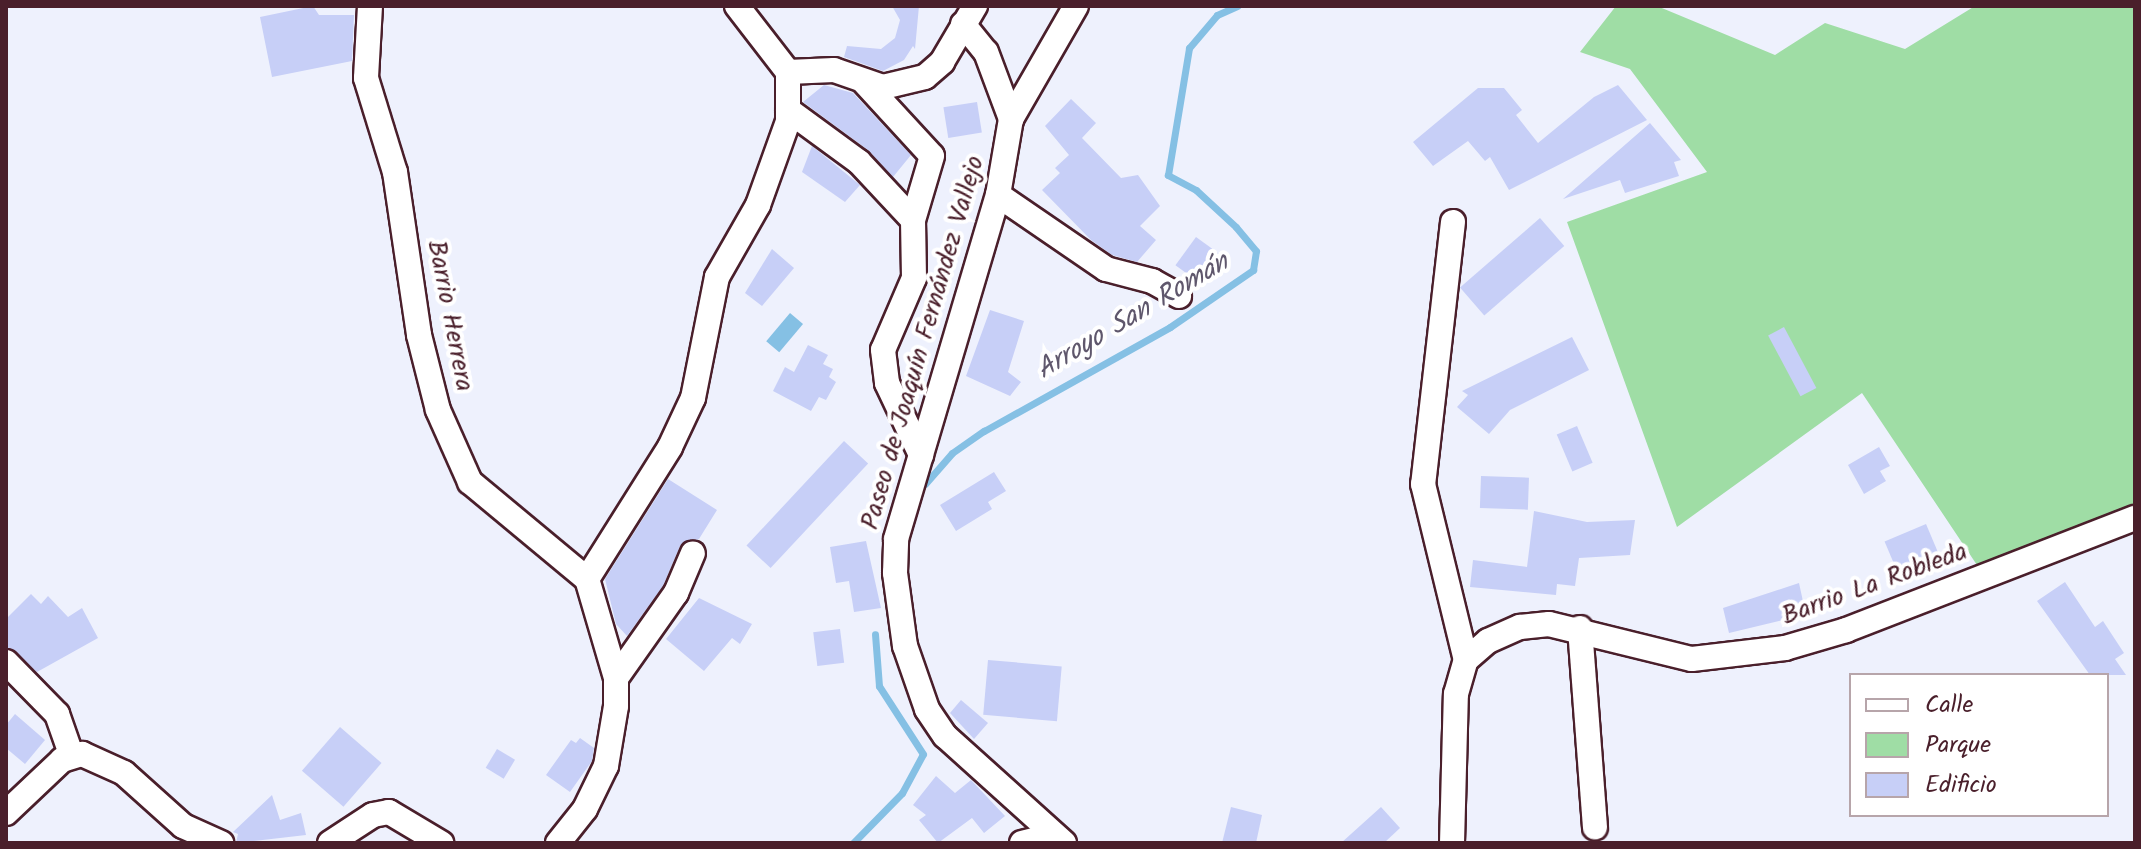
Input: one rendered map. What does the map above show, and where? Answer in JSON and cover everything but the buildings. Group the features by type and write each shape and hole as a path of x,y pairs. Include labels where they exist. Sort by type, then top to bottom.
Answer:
{"street":[{"name":"Barrio Herrera","path":"370,6 366,78 395,172 419,335 438,410 470,482 587,579"},
{"path":"558,843 585,809 606,766 616,678 587,579 693,398 717,277 758,205 788,110 788,72 737,6"},
{"name":"Paseo de Joaquín Fernández Vallejo","path":"1059,839 945,736 916,683 895,573 896,539 998,195 1011,119 1076,6"},
{"path":"788,72 834,70 883,87 925,77 942,62 969,15"},
{"path":"969,15 1011,119"},
{"path":"864,82 932,156 913,220 914,278 883,350 883,366 899,415 921,455"},
{"path":"788,110 859,162 913,220"},
{"path":"998,195 1106,269 1152,281 1179,296"},
{"path":"1452,843 1456,694 1466,660 1423,484 1453,222"},
{"name":"Barrio La Robleda","path":"1466,660 1488,641 1520,627 1580,628 1692,659 1785,648 1846,630 2135,518"},
{"path":"616,678 676,593 693,553"},
{"path":"1580,628 1595,827"},
{"path":"6,662 57,714 71,754"},
{"path":"6,813 71,754 82,754 124,773 183,826 221,843"},
{"path":"330,843 373,815 389,812 441,843"},
{"path":"1022,843 1059,839"}],"green space":[{"path":"1616,6 1657,6 1775,55 1825,23 1905,49 1975,6 2135,6 2135,523 1991,586 1862,393 1677,527 1567,222 1707,172 1630,69 1580,52"}],"water":[{"path":"790,313 803,324 779,352 766,341"}],"waterway":[{"name":"Arroyo San Román","path":"925,484 952,453 984,431 1170,327 1253,270 1256,251 1236,227 1196,190 1168,175 1189,48 1217,15 1237,6"},
{"name":"Arroyo San Román","path":"853,843 902,793 923,754 879,686 875,634"}]}
